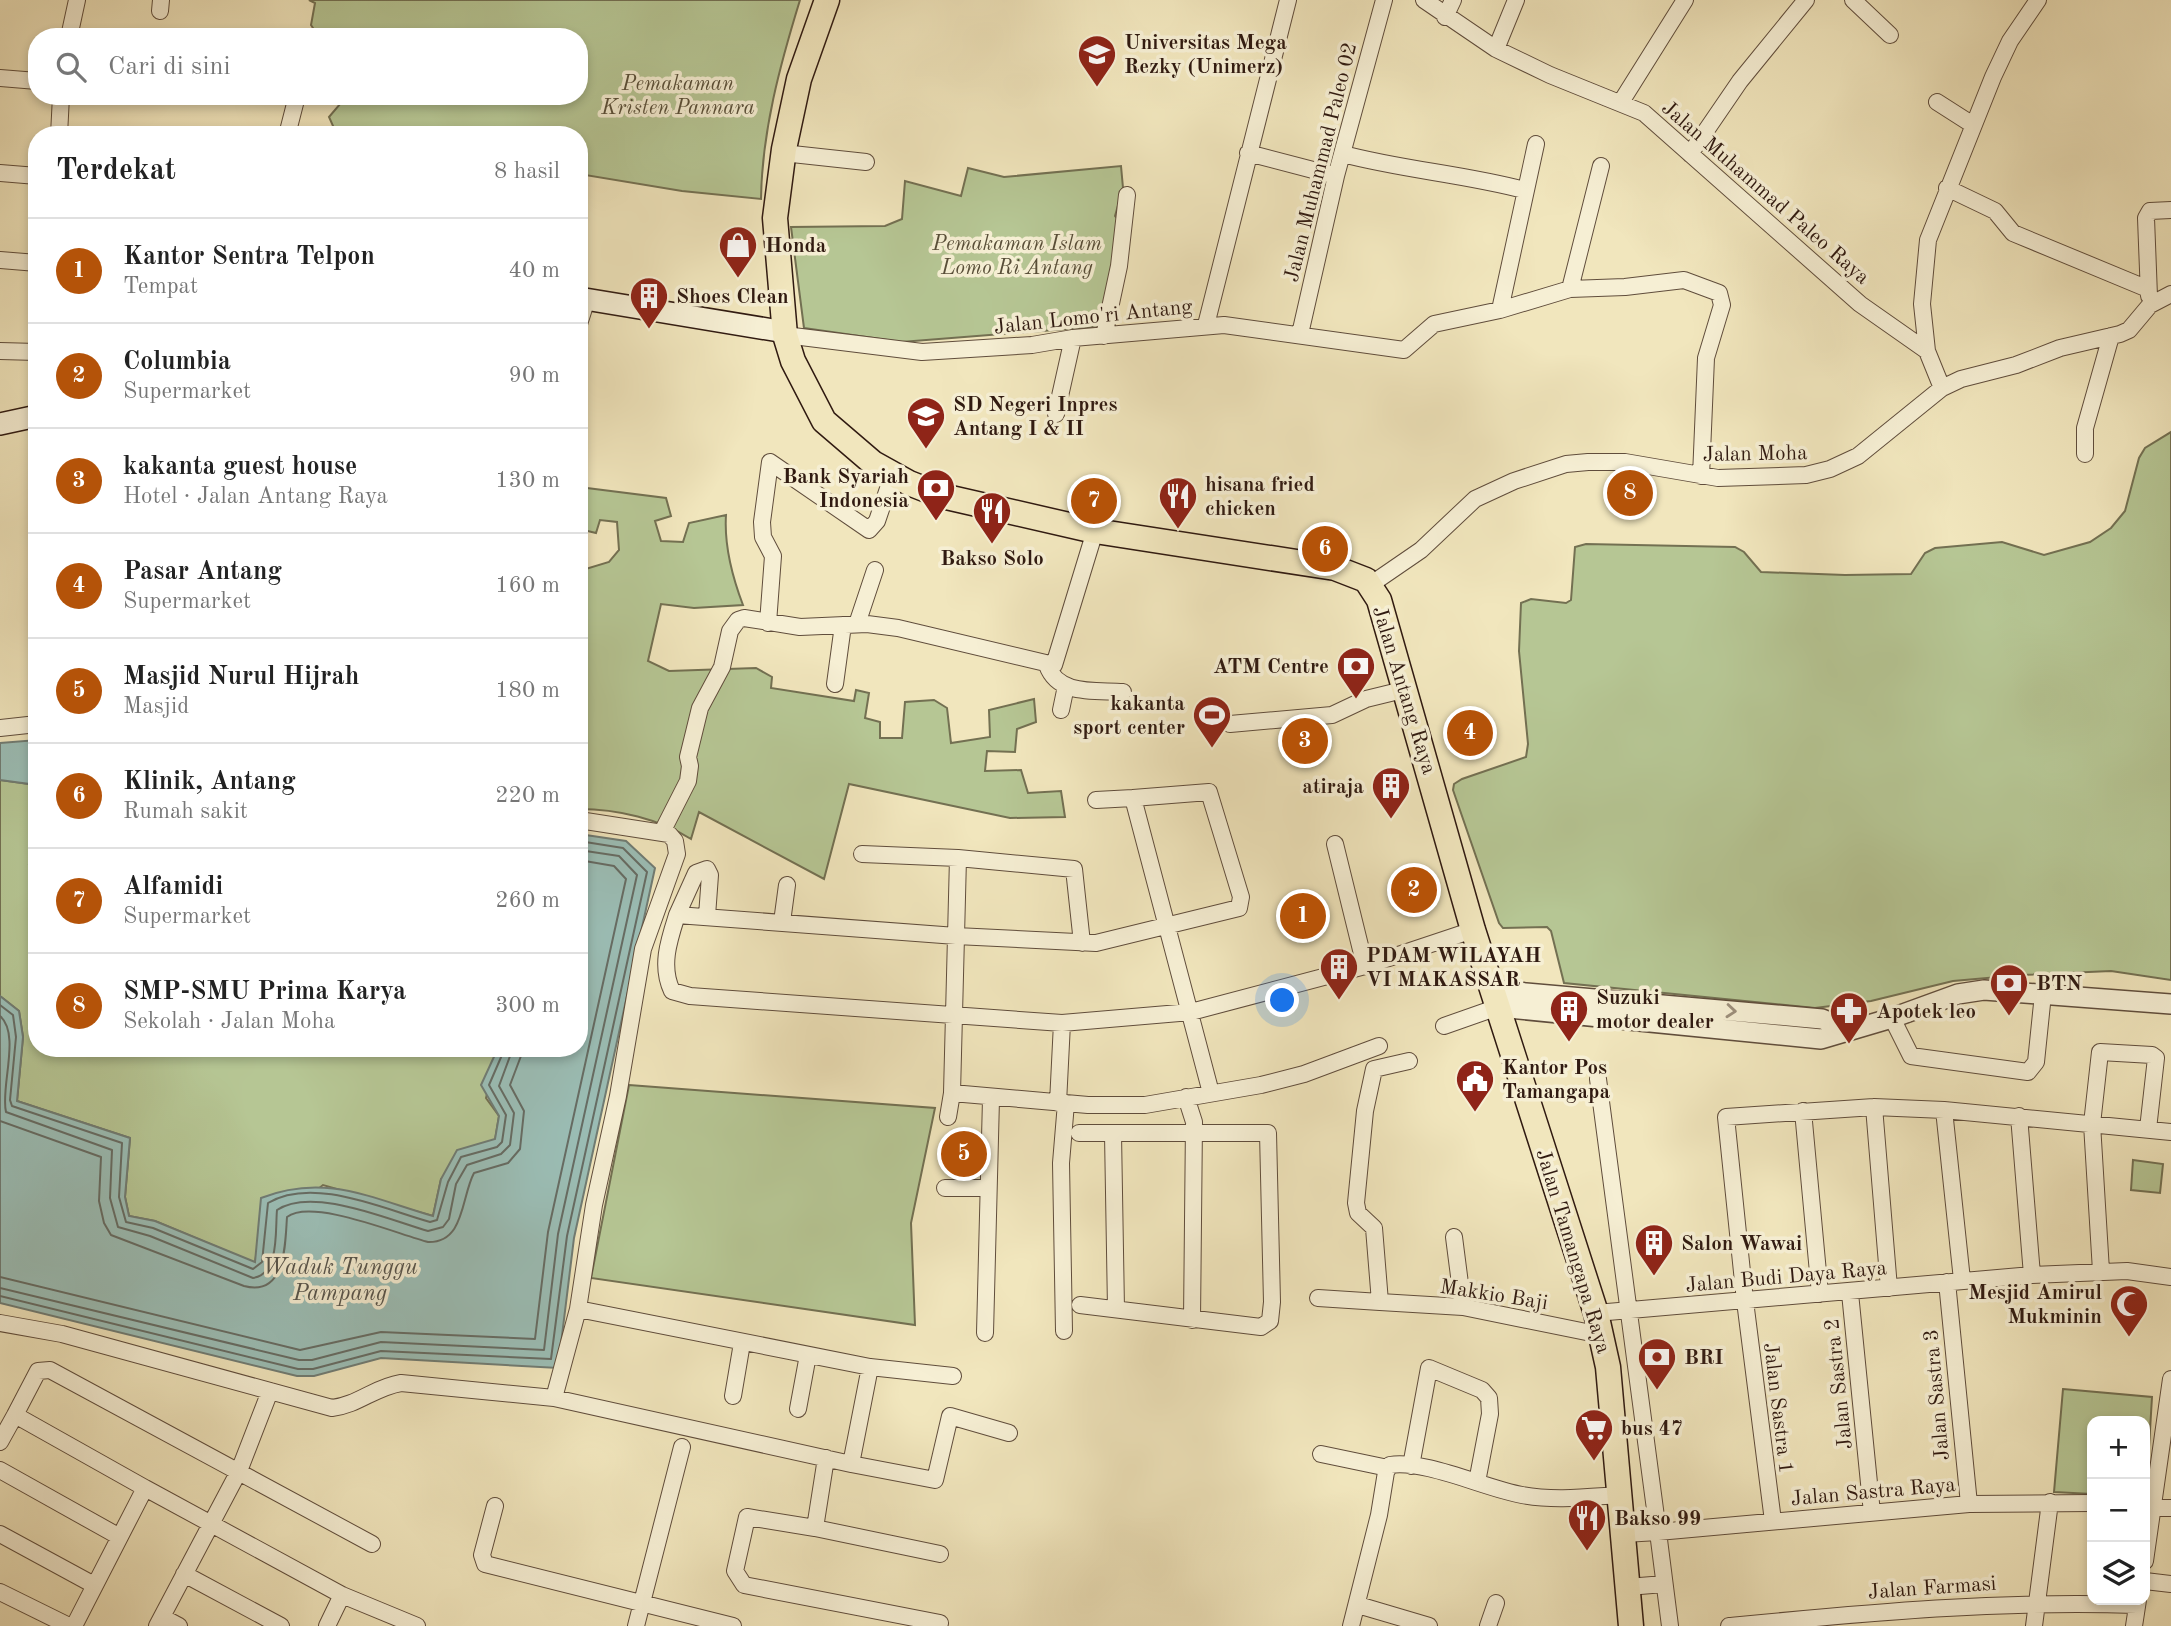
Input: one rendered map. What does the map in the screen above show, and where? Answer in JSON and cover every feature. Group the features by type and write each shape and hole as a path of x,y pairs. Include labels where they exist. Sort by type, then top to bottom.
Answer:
{"main road":[{"name":"Jalan Antang Raya","path":"827,0 799,79 783,153 775,218 785,334 793,361 824,421 844,441 893,474 942,496 1095,531 1335,568 1360,576 1370,585 1379,600 1495,998"},
{"path":"588,299 785,334"},
{"path":"0,424 28,418"},
{"name":"Jalan Tamangapa Raya","path":"1495,998 1599,1324 1608,1367 1632,1626"}],"street":[{"path":"71,28 77,0"},
{"path":"1206,325 1288,0"},
{"name":"Jalan Muhammad Paleo 02","path":"1300,334 1336,176 1384,0"},
{"name":"Jalan Muhammad Paleo Raya","path":"1424,0 1445,17 1496,49 1550,75 1644,113 1860,304 1927,351"},
{"path":"1445,17 1453,0"},
{"path":"1496,49 1516,0"},
{"path":"1621,102 1685,0"},
{"path":"1690,154 1740,81 1806,0"},
{"path":"1853,0 1890,36"},
{"path":"1942,388 1927,351 1922,304 1925,255 1947,188 2010,41 2038,0"},
{"path":"0,78 28,80"},
{"path":"1937,103 1973,125"},
{"path":"59,126 61,105"},
{"path":"289,126 295,105"},
{"path":"1536,145 1524,190 1500,310 1570,289 1625,287 1684,280 1719,293 1722,305 1706,358 1701,476"},
{"path":"783,153 866,162"},
{"path":"1248,153 1336,176"},
{"path":"1343,154 1421,172 1480,179 1524,190"},
{"path":"1570,289 1601,166"},
{"path":"0,173 28,175"},
{"path":"1947,188 1995,211 2012,233 2149,297 2146,218 2150,211 2171,210"},
{"path":"1104,336 1119,266 1127,194"},
{"path":"0,260 28,262"},
{"name":"Jalan Moha","path":"1370,585 1421,550 1475,499 1534,474 1566,464 1588,462 1625,462 1701,476 1748,478 1806,475 1830,469 1858,456 1942,388 1961,379 2016,365 2060,348 2129,330 2149,297 2171,294"},
{"name":"Jalan Lomo'ri Antang","path":"785,334 922,352 1032,345 1073,338 1206,325 1300,334 1404,350 1434,324 1500,310"},
{"path":"2085,454 2085,428 2111,336"},
{"path":"1056,414 1073,338"},
{"path":"0,351 28,352"},
{"path":"768,623 773,556 762,537 762,505 768,464 772,462 869,530 877,521 893,474"},
{"path":"662,832 682,787 688,781 688,757 695,723 706,693 722,667 730,631 744,618 800,627 850,624 898,628 1047,665 1057,662 1095,531"},
{"path":"835,684 850,624 875,570"},
{"path":"1047,665 1054,681 1066,686 1123,692"},
{"path":"1061,710 1066,686"},
{"path":"1230,724 1332,715 1366,699 1407,690"},
{"path":"0,728 28,725"},
{"path":"677,915 1082,943 1111,941 1167,928 1236,910 1241,905 1241,897 1209,792 1096,800"},
{"path":"1133,797 1211,1093"},
{"path":"554,1398 579,1310 594,1205 619,1089 643,949 677,854 673,837 662,832 588,821"},
{"path":"1335,844 1365,966"},
{"path":"862,854 958,858 1074,869 1082,943"},
{"path":"958,858 950,1104 990,1108 1063,1109 1162,1103 1191,1115 1266,1132 1269,1135 1272,1302 1270,1321 1261,1327 1080,1305"},
{"path":"707,916 710,875 707,869 696,873 677,915 667,954 666,972 672,991 703,997 1062,1023 1191,1012 1365,966 1473,930"},
{"path":"782,922 787,885"},
{"path":"1444,1027 1495,998 1821,1039 1847,1029 1892,1018 1958,994 1984,990 2171,1004"},
{"path":"1892,1018 1911,1056 2028,1072 2036,1062 2043,994"},
{"path":"1062,1023 1064,1331"},
{"path":"1079,1133 1114,1134 1191,1115 1211,1093 1304,1074 1379,1046"},
{"path":"2101,1271 2092,1124 2098,1056 2102,1050 2152,1055 2156,1058 2148,1129"},
{"path":"1380,1302 1374,1228 1358,1213 1356,1203 1365,1111 1374,1069 1409,1061"},
{"path":"1598,1079 1670,1626"},
{"path":"1874,1107 1889,1288"},
{"path":"1820,1294 1803,1111 1874,1107 1944,1110 2171,1132"},
{"path":"985,1333 990,1108"},
{"name":"Jalan Sastra 3","path":"1944,1110 1969,1504"},
{"name":"Jalan Sastra 1","path":"1773,1521 1745,1301 1726,1117 1803,1111"},
{"path":"1191,1115 1192,1320"},
{"path":"2019,1116 2032,1275"},
{"path":"1114,1134 1116,1309"},
{"path":"945,1188 987,1188"},
{"path":"1454,1237 1463,1307"},
{"name":"Jalan Budi Daya Raya","path":"1599,1324 1629,1309 1850,1293 1954,1281 2101,1271 2171,1277"},
{"name":"Jalan Sastra 2","path":"1850,1293 1872,1513"},
{"name":"Makkio Baji","path":"1318,1298 1463,1307 1599,1324"},
{"path":"579,1310 870,1367 953,1376"},
{"path":"0,1323 62,1334 332,1408 347,1406 383,1386 401,1383 554,1398 935,1480 950,1416 1009,1433"},
{"path":"733,1396 742,1343"},
{"path":"798,1409 808,1355"},
{"path":"851,1464 870,1367"},
{"path":"0,1442 38,1371 45,1368 372,1544"},
{"path":"1411,1466 1429,1368 1482,1390 1489,1398 1490,1414 1477,1482"},
{"path":"2150,1502 2168,1429 2171,1379"},
{"path":"178,1626 160,1621 239,1471 270,1391"},
{"path":"15,1415 342,1595 395,1622 417,1626"},
{"path":"636,1626 682,1447"},
{"path":"1321,1454 1388,1468"},
{"path":"814,1528 826,1458"},
{"path":"1351,1626 1388,1468 1393,1464 1411,1466 1534,1497 1621,1495"},
{"path":"0,1470 118,1536"},
{"path":"0,1591 72,1626 145,1488"},
{"path":"2034,1626 2050,1502"},
{"name":"Jalan Sastra Raya","path":"1624,1534 1969,1504 2087,1503"},
{"path":"495,1506 482,1555 485,1564 733,1626"},
{"path":"2150,1506 2171,1508"},
{"path":"940,1554 747,1517 735,1571 744,1585 940,1623"},
{"path":"0,1534 94,1585"},
{"path":"184,1574 281,1626"},
{"path":"2150,1582 2171,1584"},
{"path":"1628,1587 1664,1584"},
{"path":"327,1626 342,1595"},
{"name":"Jalan Farmasi","path":"1729,1626 1787,1623 1912,1608 2087,1602"},
{"path":"1488,1626 1496,1603"},
{"path":"1358,1605 1429,1626"},
{"path":"2134,1626 2138,1605"}],"green space":[{"name":"Pemakaman Kristen Pannara","path":"309,0 800,0 773,98 761,199 682,191 588,175 588,126 333,126 329,117 339,105 588,105 588,28 313,28 311,25 315,3"},
{"name":"Pemakaman Islam Lomo Ri Antang","path":"1121,166 1123,188 1115,216 1125,227 1105,326 901,342 804,328 791,227 885,226 902,219 905,181 961,196 968,168 1004,177"},
{"path":"2171,432 2171,980 2111,971 2021,975 1953,981 1871,1001 1815,1008 1564,983 1551,931 1547,927 1503,928 1499,923 1453,790 1454,784 1526,757 1528,744 1519,651 1521,603 1531,599 1566,603 1571,600 1575,547 1586,544 1735,547 1744,552 1761,572 1845,575 1911,574 1925,553 1935,548 2002,542 2044,555 2090,542 2111,528 2125,511 2139,458 2145,448"},
{"path":"588,488 666,498 671,516 655,521 661,541 683,542 689,523 726,515 730,561 743,605 694,608 661,604 648,661 669,671 756,668 772,677 771,688 854,701 856,690 869,693 865,718 880,722 880,738 902,738 905,702 934,700 947,708 951,743 990,737 989,710 1034,699 1036,722 1017,729 1015,752 987,751 985,771 1021,770 1028,793 1061,791 1065,817 1010,818 849,784 824,879 699,812 691,839 638,817 588,810 588,568 609,562 619,550 617,522 600,520 596,533 588,531"},
{"path":"0,780 28,784 28,1057 496,1057 486,1098 499,1116 495,1140 441,1179 433,1216 323,1185 259,1236 255,1263 155,1221 129,1216 125,1197 130,1138 17,1101 23,1037 19,1011 0,996"},
{"path":"629,1085 935,1108 911,1223 915,1325 591,1278"},
{"path":"2133,1160 2163,1164 2160,1193 2131,1190"},
{"path":"2063,1389 2152,1397 2150,1430 2150,1416 2087,1416 2087,1494 2054,1492"}],"water":[{"path":"28,741 28,784 0,780 0,743"},
{"name":"Waduk Tunggu Pampang","path":"588,835 626,841 655,868 574,1238 558,1368 381,1358 314,1376 297,1376 0,1303 0,996 19,1011 23,1037 17,1101 130,1138 125,1197 129,1216 155,1221 255,1262 261,1198 284,1191 327,1188 348,1191 433,1216 441,1179 457,1150 495,1139 499,1116 481,1085 494,1057 588,1057"}],"place":[{"name":"Universitas Mega Rezky (Unimerz)","path":"1097,88"},
{"name":"Honda","path":"738,279"},
{"name":"Shoes Clean","path":"649,330"},
{"name":"SD Negeri Inpres Antang I & II","path":"926,450"},
{"name":"SMP-SMU Prima Karya","path":"1630,493"},
{"name":"Alfamidi","path":"1094,501"},
{"name":"Bank Syariah Indonesia","path":"936,522"},
{"name":"hisana fried chicken","path":"1178,530"},
{"name":"Bakso Solo","path":"992,545"},
{"name":"Klinik, Antang","path":"1325,549"},
{"name":"ATM Centre","path":"1356,700"},
{"name":"Pasar Antang","path":"1470,733"},
{"name":"kakanta guest house","path":"1305,741"},
{"name":"kakanta sport center","path":"1212,749"},
{"name":"atiraja","path":"1391,820"},
{"name":"Columbia","path":"1414,890"},
{"name":"Kantor Sentra Telpon","path":"1303,916"},
{"name":"PDAM WILAYAH VI MAKASSAR","path":"1339,1001"},
{"name":"BTN","path":"2009,1017"},
{"name":"Suzuki motor dealer","path":"1569,1043"},
{"name":"Apotek leo","path":"1849,1045"},
{"name":"Kantor Pos Tamangapa","path":"1475,1113"},
{"name":"Masjid Nurul Hijrah","path":"964,1154"},
{"name":"Salon Wawai","path":"1654,1277"},
{"name":"Mesjid Amirul Mukminin","path":"2129,1338"},
{"name":"BRI","path":"1657,1391"},
{"name":"bus 47","path":"1594,1462"},
{"name":"Bakso 99","path":"1587,1552"}]}
